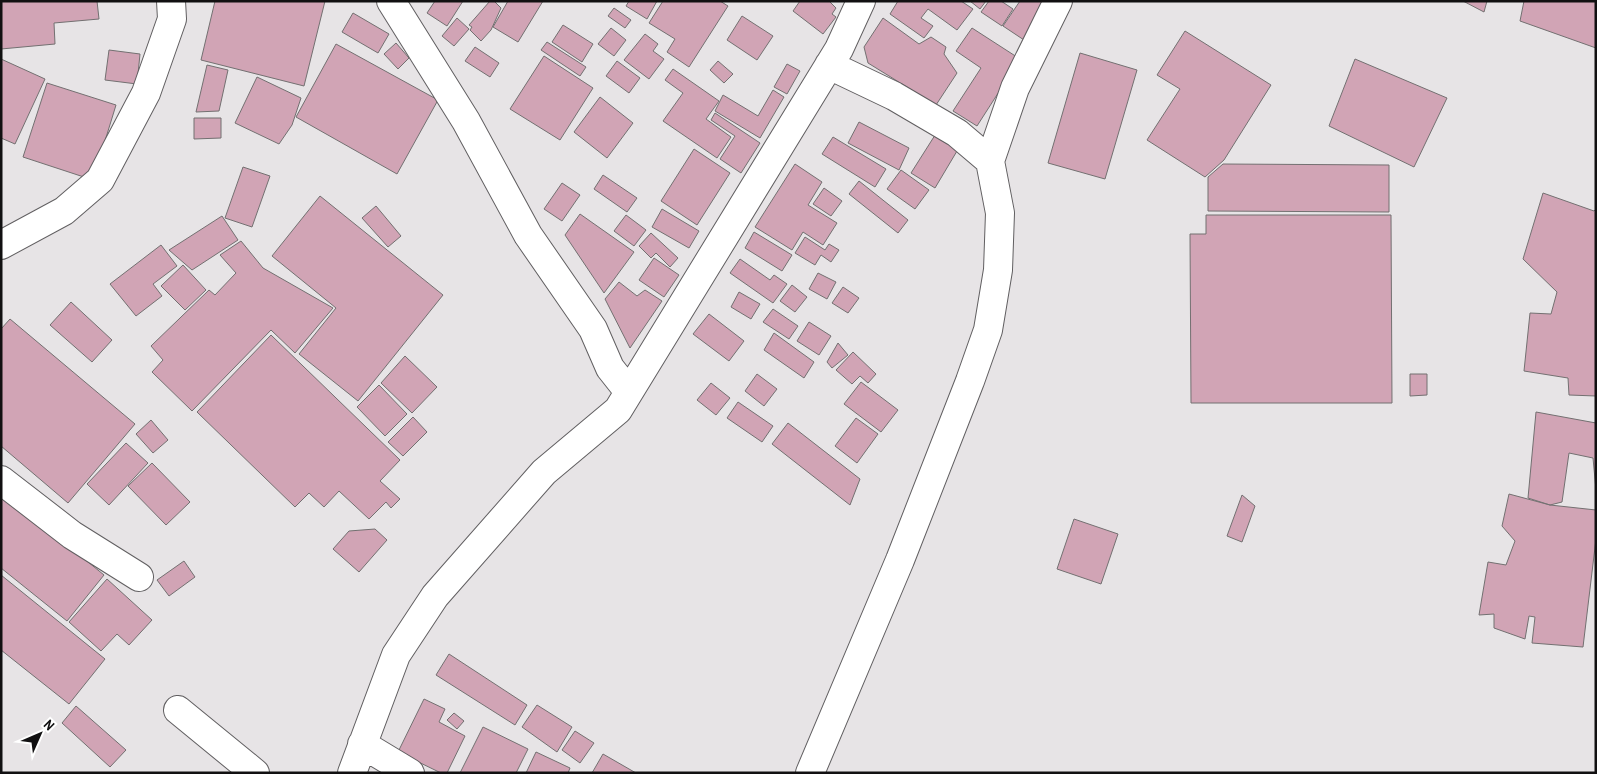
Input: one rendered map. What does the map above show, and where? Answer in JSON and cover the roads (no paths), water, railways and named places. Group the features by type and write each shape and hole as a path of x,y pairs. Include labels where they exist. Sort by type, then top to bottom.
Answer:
{"street":[{"path":"1,245 64,211 100,180 146,93 172,19 172,1"},
{"path":"391,1 466,121 528,235 593,329 610,368 629,392"},
{"path":"352,773 396,655 435,596 544,472 618,410 839,49 861,1"},
{"path":"813,771 900,560 988,330 998,270 1000,213 990,162 1015,88 1058,1"},
{"path":"829,65 894,96 957,133 990,162"},
{"path":"1,480 106,558 139,577"},
{"path":"178,710 254,773"},
{"path":"362,744 410,773"}]}
